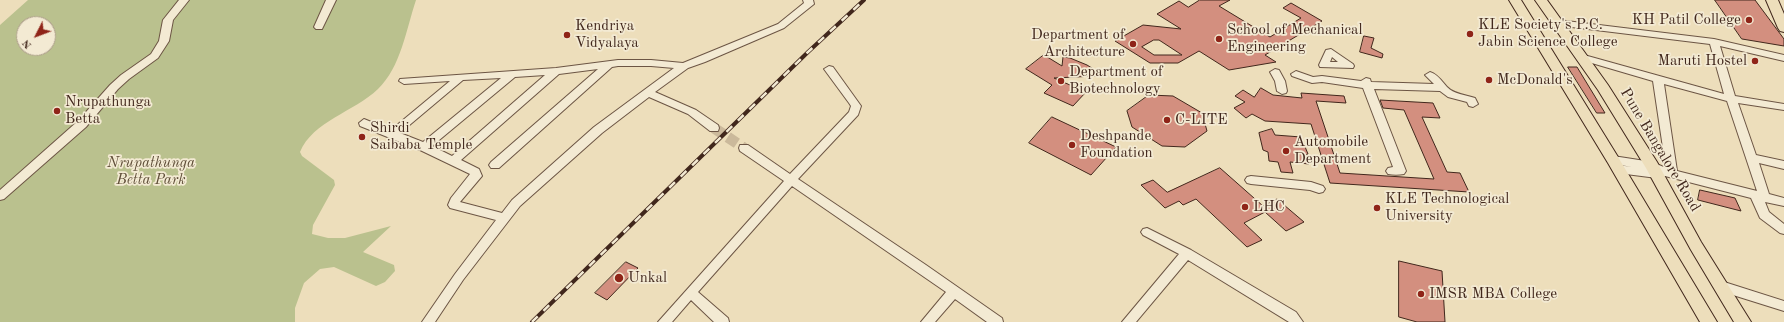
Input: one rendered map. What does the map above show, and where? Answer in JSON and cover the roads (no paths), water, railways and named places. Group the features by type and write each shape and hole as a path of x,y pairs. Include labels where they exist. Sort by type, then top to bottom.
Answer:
{"main road":[{"path":"1515,0 1616,164 1709,322"},
{"name":"Pune Bangalore Road","path":"1542,0 1662,171 1693,240 1743,322"},
{"path":"1772,0 1782,21"}],"street":[{"path":"0,196 82,124 114,87 125,77 155,56 164,41 168,20 184,0"},
{"path":"319,28 331,0"},
{"path":"428,322 459,277 516,204 587,139 684,66 702,60 781,26 809,4 808,0"},
{"path":"1558,23 1714,42 1784,58"},
{"path":"1714,42 1731,98 1752,158 1764,215 1784,230"},
{"path":"1581,57 1731,98 1784,107"},
{"path":"404,81 556,71 651,62 684,66"},
{"path":"495,165 608,65"},
{"path":"664,322 855,110 854,102 829,69"},
{"path":"453,161 556,71"},
{"path":"1275,72 1280,81 1282,91"},
{"path":"424,147 512,74"},
{"path":"1296,74 1312,80 1322,79 1367,84 1442,88"},
{"path":"1430,75 1442,86 1442,88 1452,95 1471,100 1473,104"},
{"path":"393,134 461,77"},
{"path":"1658,78 1662,171"},
{"path":"1367,84 1400,171 1392,171"},
{"path":"648,93 692,112 714,128"},
{"path":"364,123 424,147 475,172 476,175 454,204 506,218"},
{"path":"744,148 792,179 997,322"},
{"path":"1752,158 1784,165"},
{"path":"1616,164 1662,171 1784,202"},
{"path":"1251,180 1311,186 1319,189"},
{"path":"1147,232 1187,253 1291,316 1297,322"},
{"path":"1128,322 1187,253"},
{"path":"1721,286 1784,306"},
{"path":"927,322 954,291"},
{"path":"691,293 723,322"}],"tunnel":[{"path":"714,128 744,148"}],"railway":[{"path":"532,322 808,52 864,0"}],"place":[{"name":"KH Patil College","path":"1749,20"},
{"name":"KLE Society's P.C. Jabin Science College","path":"1470,34"},
{"name":"Kendriya Vidyalaya","path":"567,35"},
{"name":"School of Mechanical Engineering","path":"1219,39"},
{"name":"Department of Architecture","path":"1133,44"},
{"name":"Maruti Hostel","path":"1755,61"},
{"name":"McDonald's","path":"1489,80"},
{"name":"Department of Biotechnology","path":"1061,81"},
{"name":"Nrupathunga Betta","path":"57,111"},
{"name":"C-LITE","path":"1167,120"},
{"name":"Shirdi Saibaba Temple","path":"362,137"},
{"name":"Deshpande Foundation","path":"1072,145"},
{"name":"Automobile Department","path":"1286,151"},
{"name":"LHC","path":"1245,207"},
{"name":"KLE Technological University","path":"1377,208"},
{"name":"Unkal","path":"619,278"},
{"name":"IMSR MBA College","path":"1421,294"}],"park label":[{"name":"Nrupathunga Betta Park","path":"151,172"}]}
